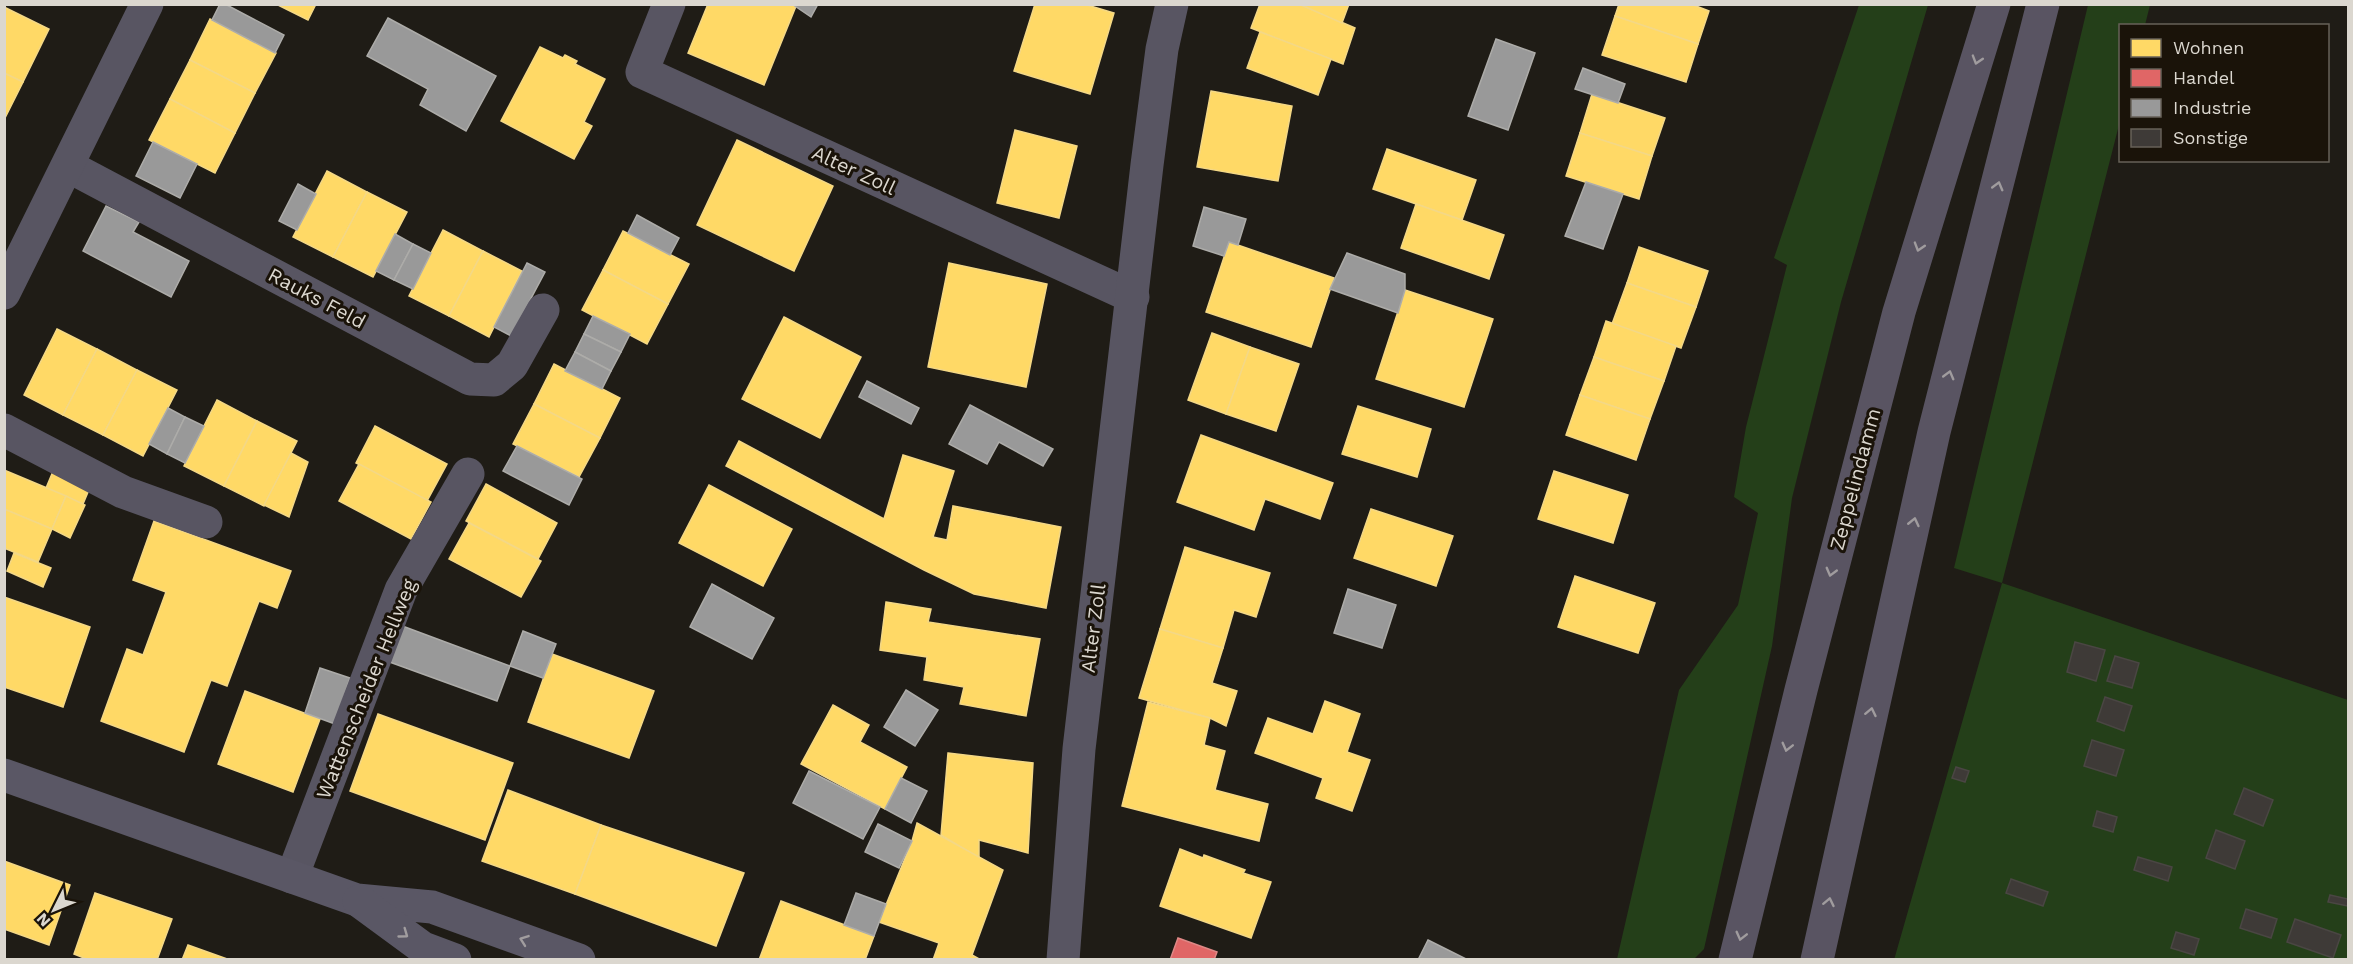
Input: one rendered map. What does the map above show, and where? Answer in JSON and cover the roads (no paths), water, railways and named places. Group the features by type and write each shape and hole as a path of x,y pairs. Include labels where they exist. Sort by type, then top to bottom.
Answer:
{"main road":[{"name":"Zeppelindamm","path":"1735,960 1804,679 1899,312 1994,4"},
{"path":"1817,960 1934,432 2043,4"},
{"path":"4,775 357,900 432,907 579,960"},
{"path":"357,900 423,948 454,960"}],"street":[{"path":"4,293 147,4"},
{"name":"Alter Zoll","path":"669,4 642,72 1133,297"},
{"name":"Alter Zoll","path":"1063,960 1079,749 1162,49 1172,4"},
{"name":"Rauks Feld","path":"68,166 470,379 494,380 512,365 543,310"},
{"path":"4,430 123,492 206,522"},
{"name":"Wattenscheider Hellweg","path":"292,877 401,590 468,474"}]}
